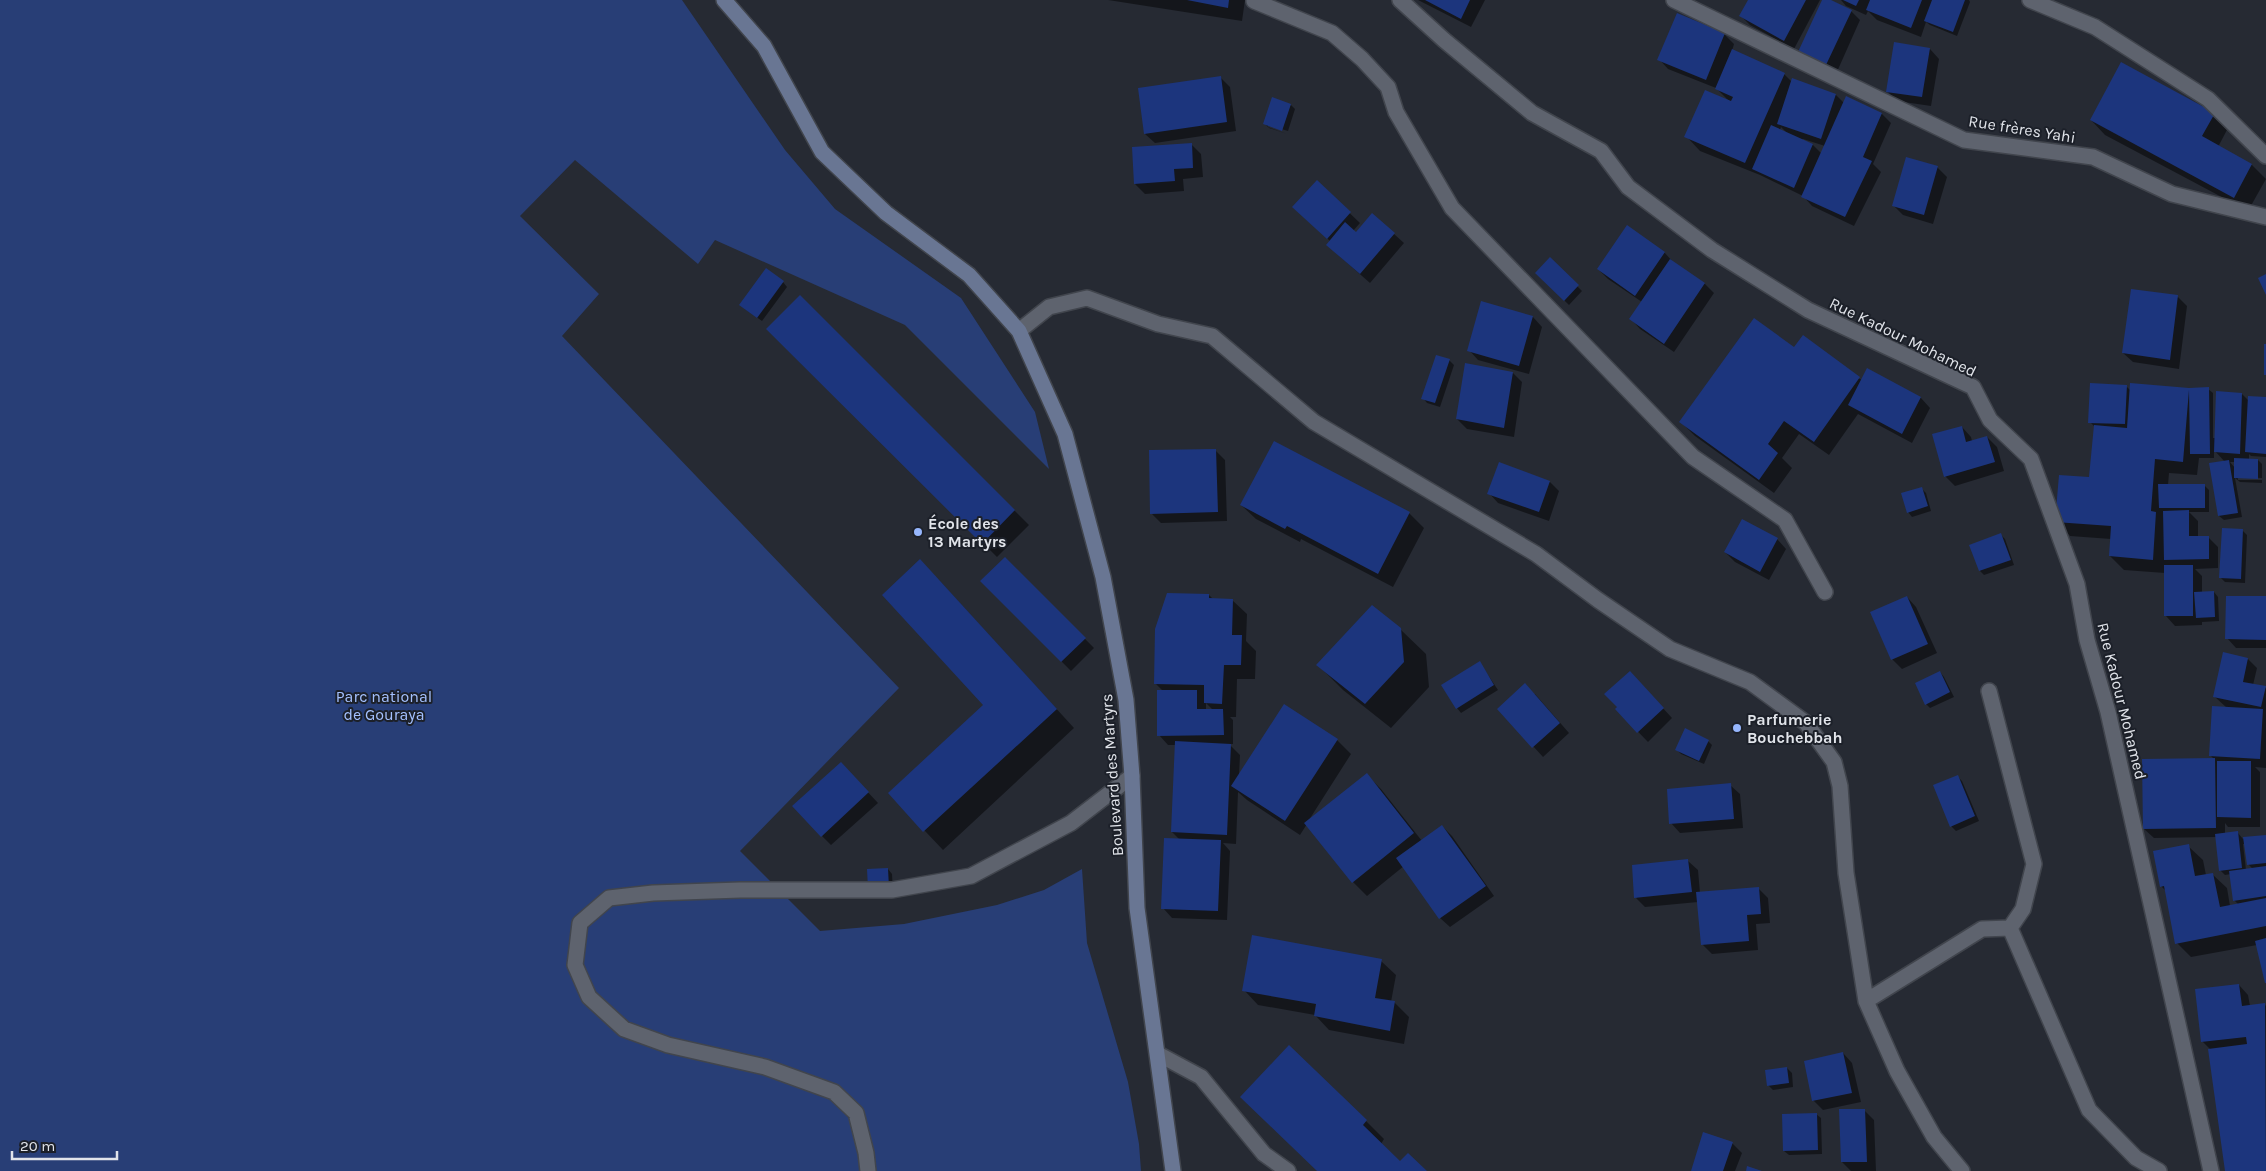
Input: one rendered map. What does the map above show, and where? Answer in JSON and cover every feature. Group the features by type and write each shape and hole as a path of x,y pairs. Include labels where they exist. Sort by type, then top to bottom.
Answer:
{"main road":[{"name":"Boulevard des Martyrs","path":"724,0 764,46 822,152 886,213 969,275 1018,331 1065,434 1104,576 1126,700 1132,776 1137,908 1173,1171"}],"street":[{"name":"Rue Kadour Mohamed","path":"1400,0 1444,40 1532,113 1601,151 1628,187 1712,250 1808,310 1972,388 1990,420 2031,459 2077,584 2087,640 2108,712 2212,1171"},
{"name":"Rue frères Yahi","path":"1674,0 1964,140 2093,157 2172,194 2266,217"},
{"path":"2030,0 2095,27 2208,99 2266,156"},
{"path":"1254,2 1332,33 1362,59 1388,87 1396,112 1452,208 1693,457 1785,520 1825,592"},
{"path":"1018,331 1049,308 1088,298 1158,324 1212,336 1314,422 1536,554 1670,649 1750,682 1806,723 1834,762 1840,786 1846,873 1866,1001 1897,1071 1934,1138 1962,1171"},
{"path":"1989,691 2034,864 2023,909 2010,928"},
{"path":"868,1171 866,1153 856,1113 834,1092 765,1067 668,1045 624,1029 589,997 575,964 580,923 609,898 653,893 740,890 892,890 971,876 1071,823 1132,776"},
{"path":"1866,1001 1982,929 2010,928"},
{"path":"2010,928 2089,1110 2136,1158 2159,1171"},
{"path":"1158,1054 1201,1077 1264,1154 1288,1171"}],"green space":[{"name":"Parc national de Gouraya","path":"0,0 682,0 785,150 835,209 961,298 1035,412 1049,469 905,325 715,240 698,264 575,160 520,216 599,294 562,336 899,688 740,851 820,931 904,924 997,905 1044,890 1082,869 1087,943 1128,1082 1139,1144 1141,1171 0,1171"}],"building":[{"path":"1187,0 1229,0 1228,8"},
{"path":"1425,0 1470,0 1461,19"},
{"path":"1748,0 1806,0 1784,41 1739,16"},
{"path":"1822,0 1831,0 1852,10 1826,65 1798,52"},
{"path":"1843,0 1859,0 1856,6"},
{"path":"1870,0 1922,0 1911,28 1866,10"},
{"path":"1932,0 1965,0 1953,32 1924,21"},
{"path":"1677,13 1725,33 1706,80 1657,60"},
{"path":"1894,42 1930,48 1922,97 1886,92"},
{"path":"1732,49 1785,73 1745,163 1684,137 1705,90 1731,101 1733,97 1715,89"},
{"path":"2121,62 2215,113 2202,136 2252,164 2234,198 2090,120"},
{"path":"1221,76 1227,122 1144,134 1138,88"},
{"path":"1792,78 1836,94 1821,139 1777,124"},
{"path":"1846,96 1882,113 1863,157 1872,161 1845,217 1801,197"},
{"path":"1272,97 1291,104 1282,131 1263,124"},
{"path":"1771,125 1813,144 1794,188 1752,169"},
{"path":"1192,143 1193,168 1174,169 1175,181 1134,184 1132,147"},
{"path":"1906,157 1938,166 1924,215 1892,206"},
{"path":"1317,180 1351,212 1327,239 1292,207"},
{"path":"1372,213 1395,233 1360,274 1326,245 1345,222 1356,232"},
{"path":"1627,225 1665,252 1635,296 1597,269"},
{"path":"1550,257 1579,285 1564,301 1535,273"},
{"path":"1670,259 1705,283 1664,344 1629,319"},
{"path":"766,268 784,281 757,318 739,305"},
{"path":"2266,274 2266,295 2258,278"},
{"path":"2131,289 2178,295 2170,360 2122,353"},
{"path":"800,295 1015,510 982,544 766,329"},
{"path":"1481,301 1533,316 1519,366 1467,351"},
{"path":"1754,318 1794,347 1803,335 1860,377 1814,442 1784,421 1768,444 1778,453 1759,480 1679,422"},
{"path":"2264,344 2266,344 2266,375 2264,375"},
{"path":"1436,355 1450,359 1435,403 1421,399"},
{"path":"1465,363 1513,372 1504,428 1456,419"},
{"path":"1867,368 1921,397 1902,434 1848,405"},
{"path":"2090,383 2127,385 2125,424 2088,423"},
{"path":"2130,383 2189,388 2209,387 2210,454 2190,454 2189,390 2183,462 2155,459 2151,511 2156,512 2153,560 2109,556 2111,526 2055,522 2059,475 2089,477 2094,425 2127,428"},
{"path":"2216,391 2242,393 2240,454 2214,452"},
{"path":"2248,396 2266,397 2266,454 2245,452"},
{"path":"1962,426 1966,442 1987,436 1995,462 1944,477 1932,434"},
{"path":"1274,441 1410,512 1378,574 1287,526 1285,529 1240,505"},
{"path":"1216,449 1218,512 1150,514 1149,450"},
{"path":"2234,458 2258,459 2258,479 2234,478"},
{"path":"2229,460 2238,513 2218,516 2209,463"},
{"path":"1499,462 1550,481 1539,512 1487,494"},
{"path":"2158,484 2205,484 2205,508 2159,508"},
{"path":"1922,487 1928,506 1907,513 1901,493"},
{"path":"2189,510 2189,536 2209,536 2209,559 2164,560 2163,511"},
{"path":"1742,519 1778,538 1760,572 1724,552"},
{"path":"2222,528 2243,529 2241,579 2219,578"},
{"path":"2001,533 2011,560 1979,571 1969,545"},
{"path":"1005,557 1086,638 1061,662 980,581"},
{"path":"920,559 1057,709 923,832 888,793 983,705 882,595"},
{"path":"2164,565 2193,565 2193,616 2164,616"},
{"path":"2214,591 2215,617 2196,618 2194,592"},
{"path":"1167,593 1209,594 1209,598 1233,599 1232,635 1242,635 1241,665 1224,665 1222,704 1204,703 1204,685 1154,684 1155,629"},
{"path":"1907,596 1928,644 1891,660 1870,612"},
{"path":"2226,596 2266,596 2266,640 2225,639"},
{"path":"1372,605 1401,628 1404,662 1365,704 1316,665"},
{"path":"2223,652 2248,658 2243,682 2266,686 2261,707 2213,697"},
{"path":"1480,661 1494,685 1456,709 1441,685"},
{"path":"1630,671 1664,708 1637,733 1615,709 1617,707 1604,694"},
{"path":"1940,671 1950,692 1925,705 1915,683"},
{"path":"1525,683 1560,723 1532,748 1497,709"},
{"path":"1157,690 1197,690 1197,709 1223,709 1224,735 1157,736"},
{"path":"1284,704 1338,739 1285,821 1231,786"},
{"path":"2212,706 2263,709 2260,759 2209,756"},
{"path":"1685,728 1709,740 1699,761 1675,750"},
{"path":"1175,741 1231,744 1227,835 1171,832"},
{"path":"2215,758 2216,828 2143,829 2142,759"},
{"path":"2217,761 2251,761 2251,818 2217,817"},
{"path":"841,762 869,792 821,837 792,806"},
{"path":"1367,773 1414,833 1352,883 1304,823"},
{"path":"1958,775 1975,816 1950,827 1933,785"},
{"path":"1731,783 1734,819 1669,824 1667,789"},
{"path":"1442,825 1486,886 1439,919 1396,858"},
{"path":"2238,831 2242,868 2219,871 2215,834"},
{"path":"2266,835 2266,863 2247,865 2243,837"},
{"path":"1164,838 1221,840 1218,911 1161,909"},
{"path":"2189,844 2195,876 2213,873 2220,907 2266,898 2266,926 2175,944 2164,886 2160,887 2153,851"},
{"path":"1688,859 1692,892 1634,898 1632,865"},
{"path":"2266,866 2266,896 2233,901 2229,871"},
{"path":"888,868 889,888 868,889 867,869"},
{"path":"1759,887 1761,914 1747,915 1749,941 1701,945 1696,892"},
{"path":"1252,935 1382,959 1375,998 1395,1001 1390,1031 1314,1016 1316,1004 1242,991"},
{"path":"2266,938 2266,983 2265,983 2255,941"},
{"path":"2239,984 2242,1006 2265,1003 2266,1171 2225,1171 2208,1049 2247,1044 2246,1037 2201,1042 2195,989"},
{"path":"1289,1045 1367,1120 1363,1125 1400,1161 1408,1153 1427,1171 1317,1171 1240,1097"},
{"path":"1843,1052 1852,1093 1812,1101 1804,1061"},
{"path":"1787,1067 1789,1083 1767,1086 1765,1070"},
{"path":"1839,1109 1865,1109 1867,1162 1841,1162"},
{"path":"1817,1113 1818,1150 1783,1151 1782,1114"},
{"path":"1703,1132 1733,1142 1723,1171 1691,1171"},
{"path":"1747,1166 1762,1171 1746,1171"}],"place":[{"name":"École des 13 Martyrs","path":"918,532"},
{"name":"Parfumerie Bouchebbah","path":"1737,728"}]}
